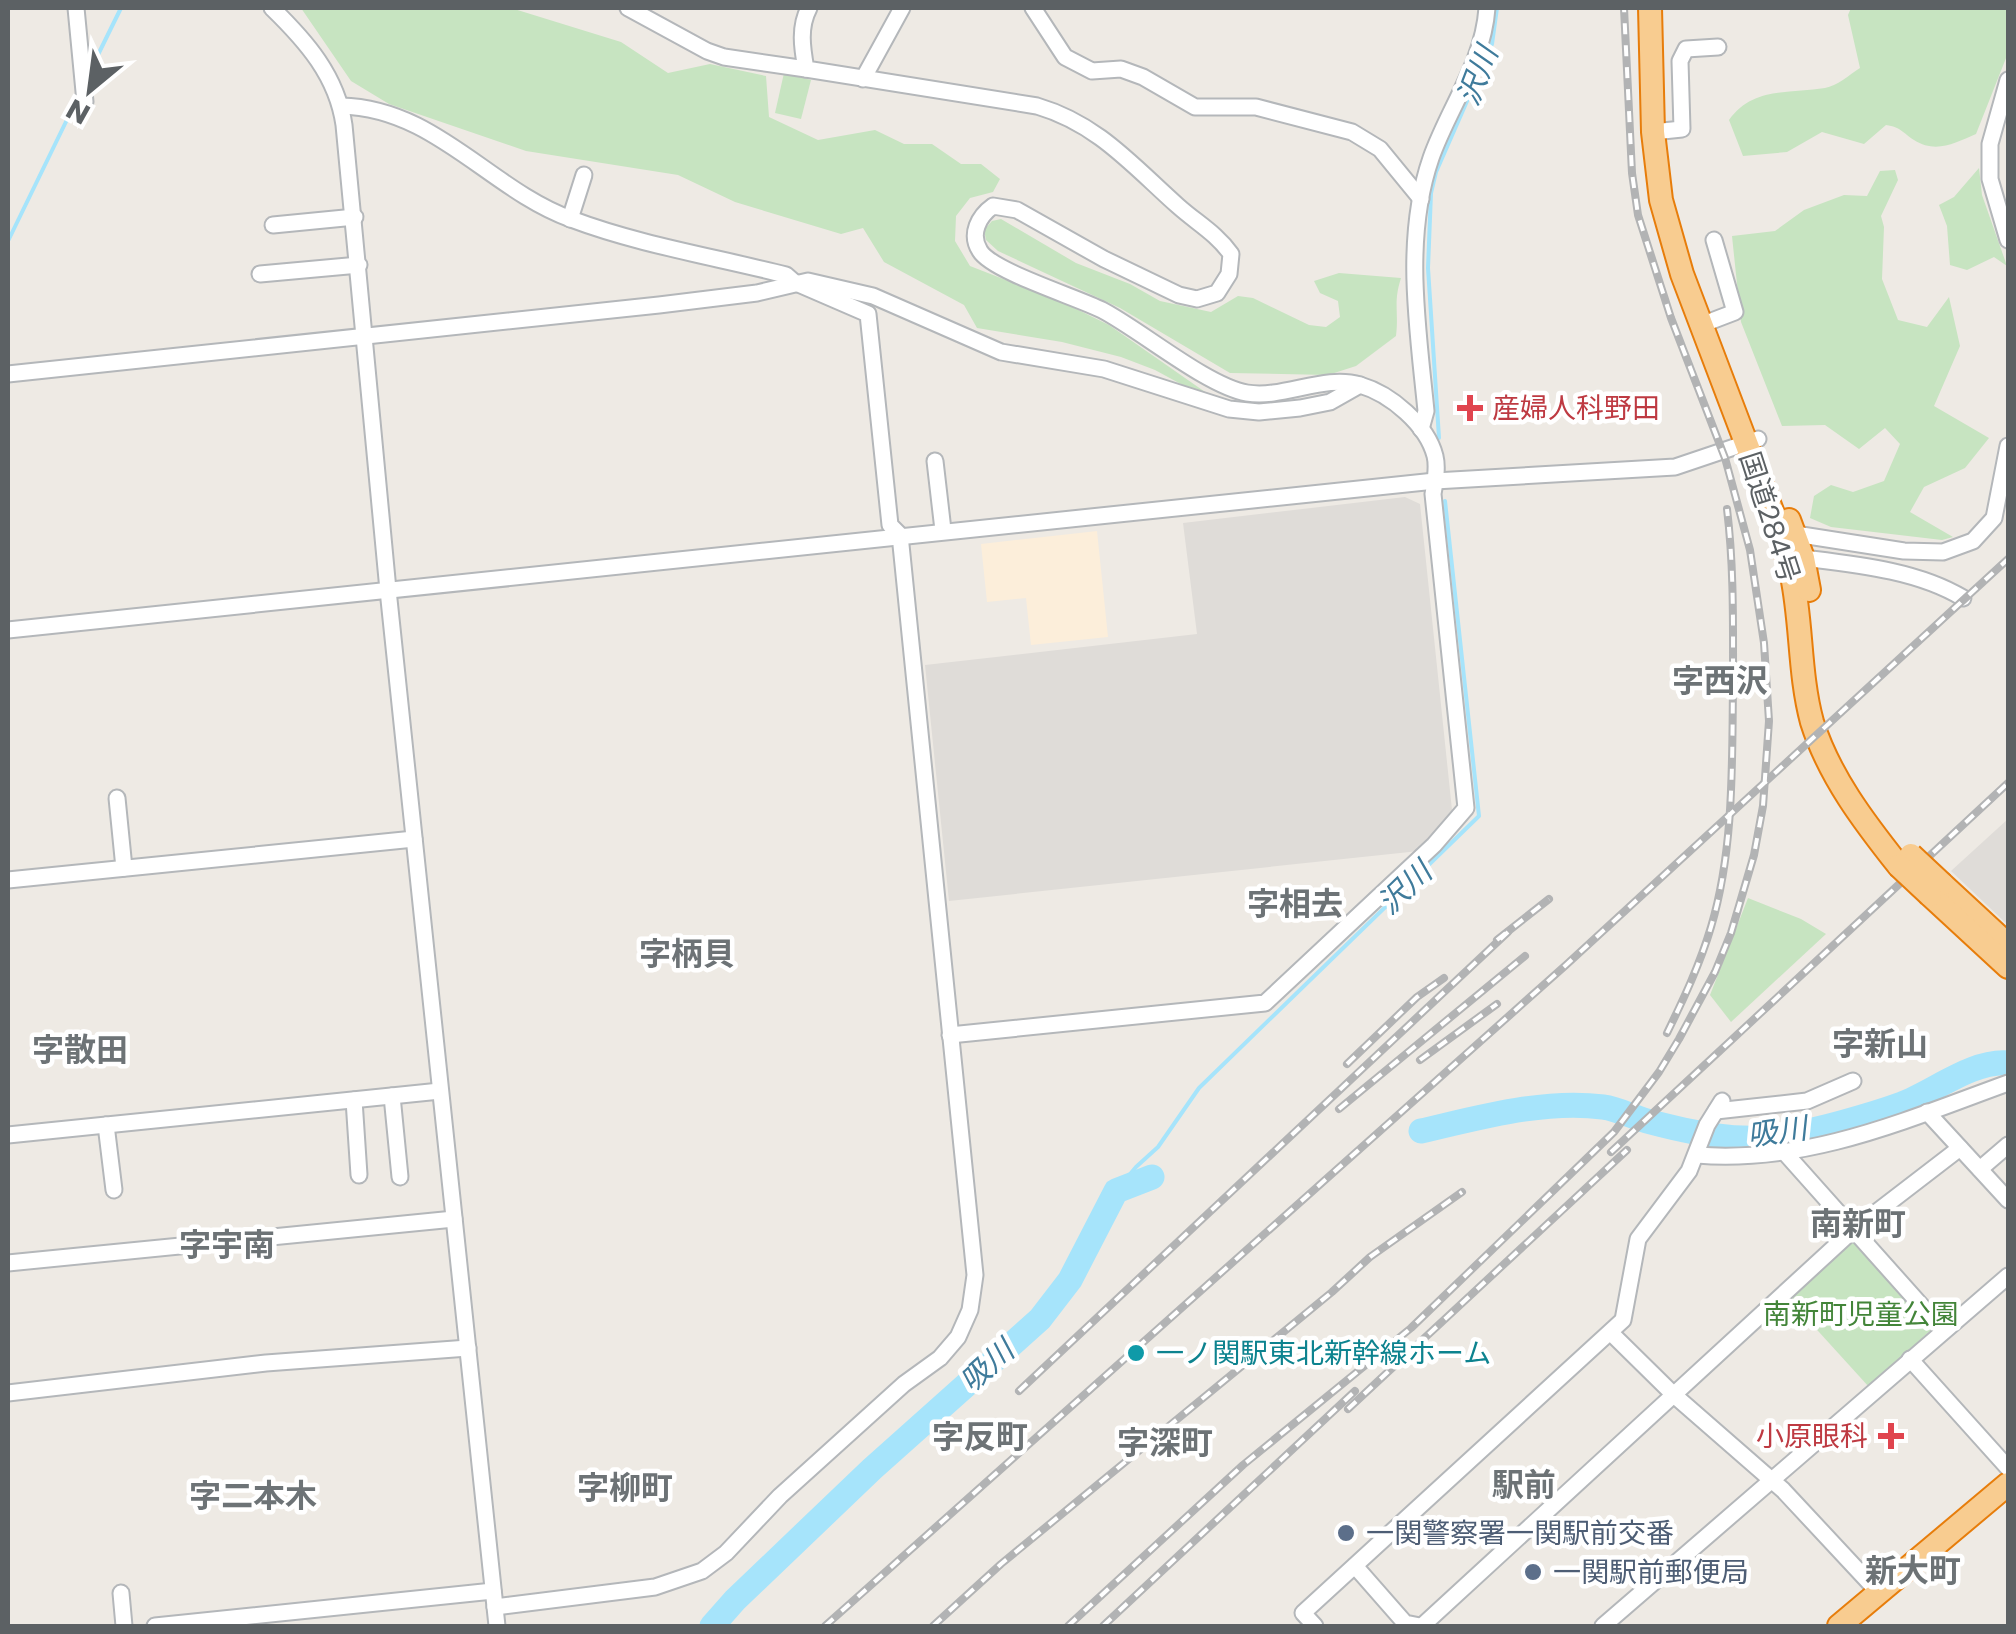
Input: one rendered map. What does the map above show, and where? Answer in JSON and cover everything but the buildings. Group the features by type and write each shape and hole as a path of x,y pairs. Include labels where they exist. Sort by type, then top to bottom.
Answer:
{"highway":[{"name":"国道284号","path":"1650,8 1659,132 1708,323 1791,545 1806,695 1813,724 1831,770 1865,823 1936,890 2008,967"},
{"name":"国道284号","path":"1659,132 1661,8"},
{"name":"国道284号","path":"1936,890 2008,946"},
{"path":"1841,1626 2008,1484"}],"street":[{"path":"76,8 85,102"},
{"path":"272,8 311,48 342,106 388,590 497,1626"},
{"path":"628,8 724,58 1038,106 1062,114 1101,136 1218,236 1231,254 1229,274 1217,293 1197,299 1179,295 1017,210 993,206 982,214 976,228 981,255 1000,267 1103,310 1219,384 1248,393 1329,384 1360,385 1405,411 1421,429 1435,456 1433,494 1464,811 1434,845 1265,1003 950,1035"},
{"path":"806,68 803,20 809,8"},
{"path":"863,79 902,8"},
{"path":"1033,8 1066,57 1092,71 1120,69 1144,76 1195,106 1256,106 1352,132 1380,149 1422,199"},
{"path":"1421,429 1426,411 1415,264 1422,199 1430,159 1479,52 1486,8"},
{"path":"1659,132 1682,130 1680,61 1686,49 1718,47"},
{"path":"2008,80 1990,144 1990,179 2008,240"},
{"path":"155,1626 655,1588 702,1571 904,1384 940,1358 958,1337 970,1310 975,1275 900,535 890,525 868,314 786,275 570,219 534,202 425,127 363,106 342,106"},
{"path":"570,219 584,174"},
{"path":"272,225 355,217"},
{"path":"1708,323 1735,312 1714,240"},
{"path":"260,274 359,266"},
{"path":"8,374 757,293 808,281 873,296 1002,352 1104,369 1228,410 1300,408 1330,402 1360,385"},
{"path":"8,630 1435,480 1676,466 1752,440"},
{"path":"1994,518 2008,446"},
{"path":"935,461 943,530"},
{"path":"1791,545 1944,552 1972,541 2008,506"},
{"path":"1791,545 1944,586 1964,598"},
{"path":"118,798 124,868"},
{"path":"8,880 414,839"},
{"path":"1315,1626 1303,1614 1622,1320 1638,1239 1698,1152 1715,1112 1806,1101 1852,1082"},
{"path":"1698,1152 1732,1158 1786,1154 2008,1084"},
{"path":"8,1135 440,1091"},
{"path":"392,1096 400,1176"},
{"path":"354,1100 359,1175"},
{"path":"1927,1112 2008,1200"},
{"path":"106,1125 114,1190"},
{"path":"1980,1168 2008,1144"},
{"path":"1354,1566 1412,1626 1674,1395 1852,1230 1960,1148"},
{"path":"1786,1154 1943,1330"},
{"path":"8,1263 454,1219"},
{"path":"1603,1626 2008,1276"},
{"path":"1611,1333 1674,1395 1772,1480 1880,1593"},
{"path":"8,1393 266,1363 468,1348"},
{"path":"1910,1359 2008,1468"},
{"path":"121,1593 124,1626"}],"shaded area":[{"path":"1405,497 1420,504 1452,810 1419,851 949,901 925,665 1197,634 1183,523"},
{"path":"1097,531 1108,637 1031,645 1026,598 987,602 981,544"},
{"path":"2008,819 2008,925 1951,871"}],"green space":[{"path":"301,8 511,8 621,42 668,73 710,64 766,76 769,117 818,140 875,130 904,144 932,144 961,164 981,164 1000,179 993,192 970,198 956,216 955,241 970,266 1109,325 1208,394 1201,395 1121,357 1062,342 977,328 964,305 884,262 863,228 841,234 735,202 678,175 526,151 389,104 351,81"},
{"path":"1851,8 2008,8 2008,53 1976,134 1945,146 1930,146 1886,125 1864,144 1822,132 1787,152 1743,156 1729,120 1739,109 1773,94 1829,87 1860,68 1848,15"},
{"path":"784,73 811,80 801,119 775,113"},
{"path":"1979,168 1982,195 2007,266 1994,257 1967,270 1950,265 1947,226 1939,205 1954,197"},
{"path":"1895,170 1898,180 1881,216 1882,279 1898,320 1927,327 1949,297 1960,346 1934,406 1989,438 1965,468 1924,487 1910,512 1953,537 1942,540 1831,527 1810,518 1814,496 1831,485 1853,492 1884,481 1900,444 1885,428 1859,449 1825,425 1782,426 1741,322 1732,236 1775,231 1804,210 1844,195 1867,196 1880,171"},
{"path":"1001,219 1076,263 1130,284 1160,301 1211,312 1238,296 1253,298 1309,325 1326,327 1340,317 1338,301 1320,293 1314,281 1339,273 1401,278 1396,336 1356,366 1328,375 1230,373 1120,308 998,251 986,240 984,230 992,221"},
{"path":"1748,898 1801,919 1826,934 1731,1022 1710,995"},
{"name":"南新町児童公園","path":"1852,1242 1932,1329 1869,1387 1789,1299"}],"waterway":[{"path":"88,75 121,8"},
{"name":"沢川","path":"1439,438 1428,268 1431,193 1436,172 1492,44 1497,8"},
{"path":"8,241 78,97"},
{"name":"沢川","path":"1116,1191 1158,1147 1199,1088 1479,816 1445,501"},
{"name":"吸川","path":"1421,1131 1511,1111 1581,1105 1609,1108 1715,1136 1783,1136 1890,1108 1981,1066 2008,1063"},
{"name":"吸川","path":"712,1626 872,1469 1040,1319 1070,1280 1116,1191 1152,1177"}],"railway":[{"path":"1068,1626 1243,1465 1411,1328 1614,1132 1679,1039 1731,933 1754,855 1763,806 1769,721 1764,643 1750,550 1725,458 1671,318 1638,215 1632,173 1624,8"},
{"path":"1667,1033 1711,927 1728,837 1733,640 1727,509"},
{"path":"825,1626 1566,965 2008,559"},
{"path":"1611,1152 2008,783"},
{"path":"1497,940 1549,899"},
{"path":"1019,1391 1508,932"},
{"path":"1339,1109 1525,956"},
{"path":"1347,1064 1417,997 1444,978"},
{"path":"1420,1060 1497,1004"},
{"path":"1348,1409 1627,1150"},
{"path":"933,1626 1001,1564 1370,1257 1462,1192"},
{"path":"1103,1626 1355,1391"}],"place":[{"name":"産婦人科野田","path":"1470,408"},
{"name":"一ノ関駅東北新幹線ホーム","path":"1136,1353"},
{"name":"小原眼科","path":"1891,1436"},
{"name":"一関警察署一関駅前交番","path":"1346,1533"},
{"name":"一関駅前郵便局","path":"1533,1572"}],"district":[{"name":"字西沢","path":"1720,681"},
{"name":"字相去","path":"1295,904"},
{"name":"字柄貝","path":"687,954"},
{"name":"字新山","path":"1880,1044"},
{"name":"字散田","path":"80,1050"},
{"name":"南新町","path":"1858,1224"},
{"name":"字宇南","path":"227,1245"},
{"name":"字反町","path":"980,1437"},
{"name":"字深町","path":"1165,1443"},
{"name":"駅前","path":"1524,1485"},
{"name":"字柳町","path":"625,1488"},
{"name":"字二本木","path":"253,1496"},
{"name":"新大町","path":"1913,1571"}]}
